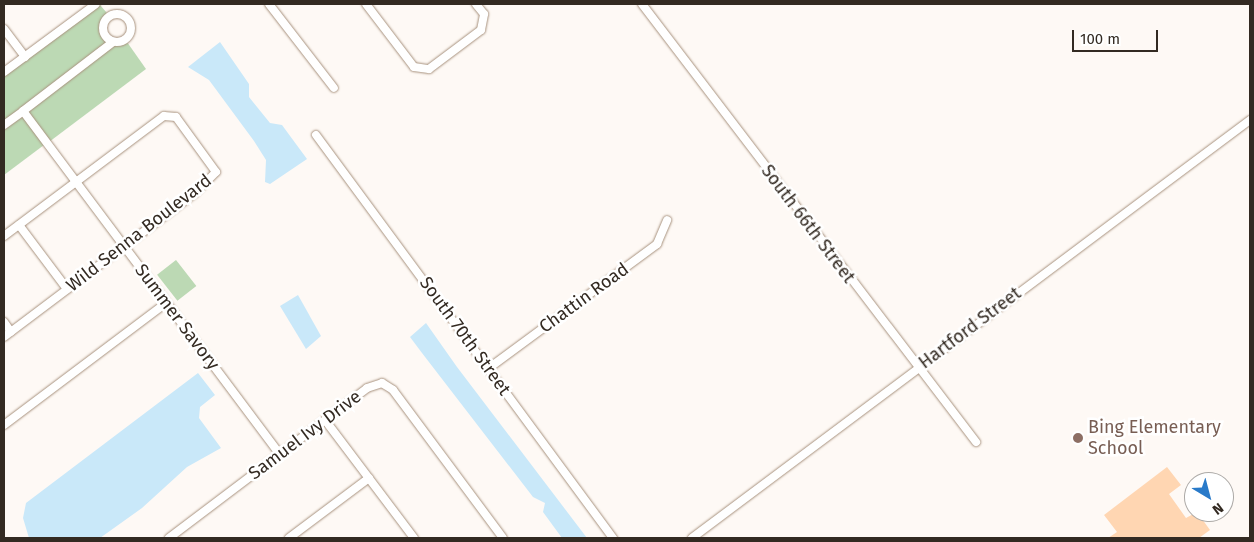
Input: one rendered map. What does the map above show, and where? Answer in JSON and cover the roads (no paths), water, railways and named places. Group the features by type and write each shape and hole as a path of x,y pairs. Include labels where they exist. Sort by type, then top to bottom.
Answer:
{"street":[{"path":"4,72 96,4"},
{"path":"269,4 334,88"},
{"path":"366,4 414,68 429,69 481,30 484,14 476,4"},
{"name":"South 66th Street","path":"642,4 976,442"},
{"path":"4,29 25,56"},
{"path":"4,125 113,42"},
{"name":"Summer Savory","path":"24,111 75,182 280,454"},
{"name":"Wild Senna Boulevard","path":"4,236 164,116 176,117 195,140 216,172 213,178 4,337"},
{"name":"Hartford Street","path":"692,538 917,367 1250,120"},
{"name":"South 70th Street","path":"316,136 613,538"},
{"name":"Chattin Road","path":"489,368 657,244 666,220"},
{"path":"19,225 67,289"},
{"path":"4,425 166,303"},
{"path":"4,322 11,332"},
{"name":"Samuel Ivy Drive","path":"170,538 367,388 388,386 503,538"},
{"path":"325,420 411,537"},
{"path":"289,538 369,478"}],"water":[{"path":"220,42 249,84 249,97 270,123 282,125 307,159 270,184 265,182 266,160 254,141 209,80 188,67"},
{"path":"298,295 321,336 306,349 280,306"},
{"path":"426,323 457,367 587,538 562,538 543,512 545,503 533,497 410,337"},
{"path":"198,373 215,395 200,407 199,418 221,448 187,467 142,508 100,538 29,538 23,518 26,503"}],"place":[{"name":"Bing Elementary School","path":"1078,438"}]}
